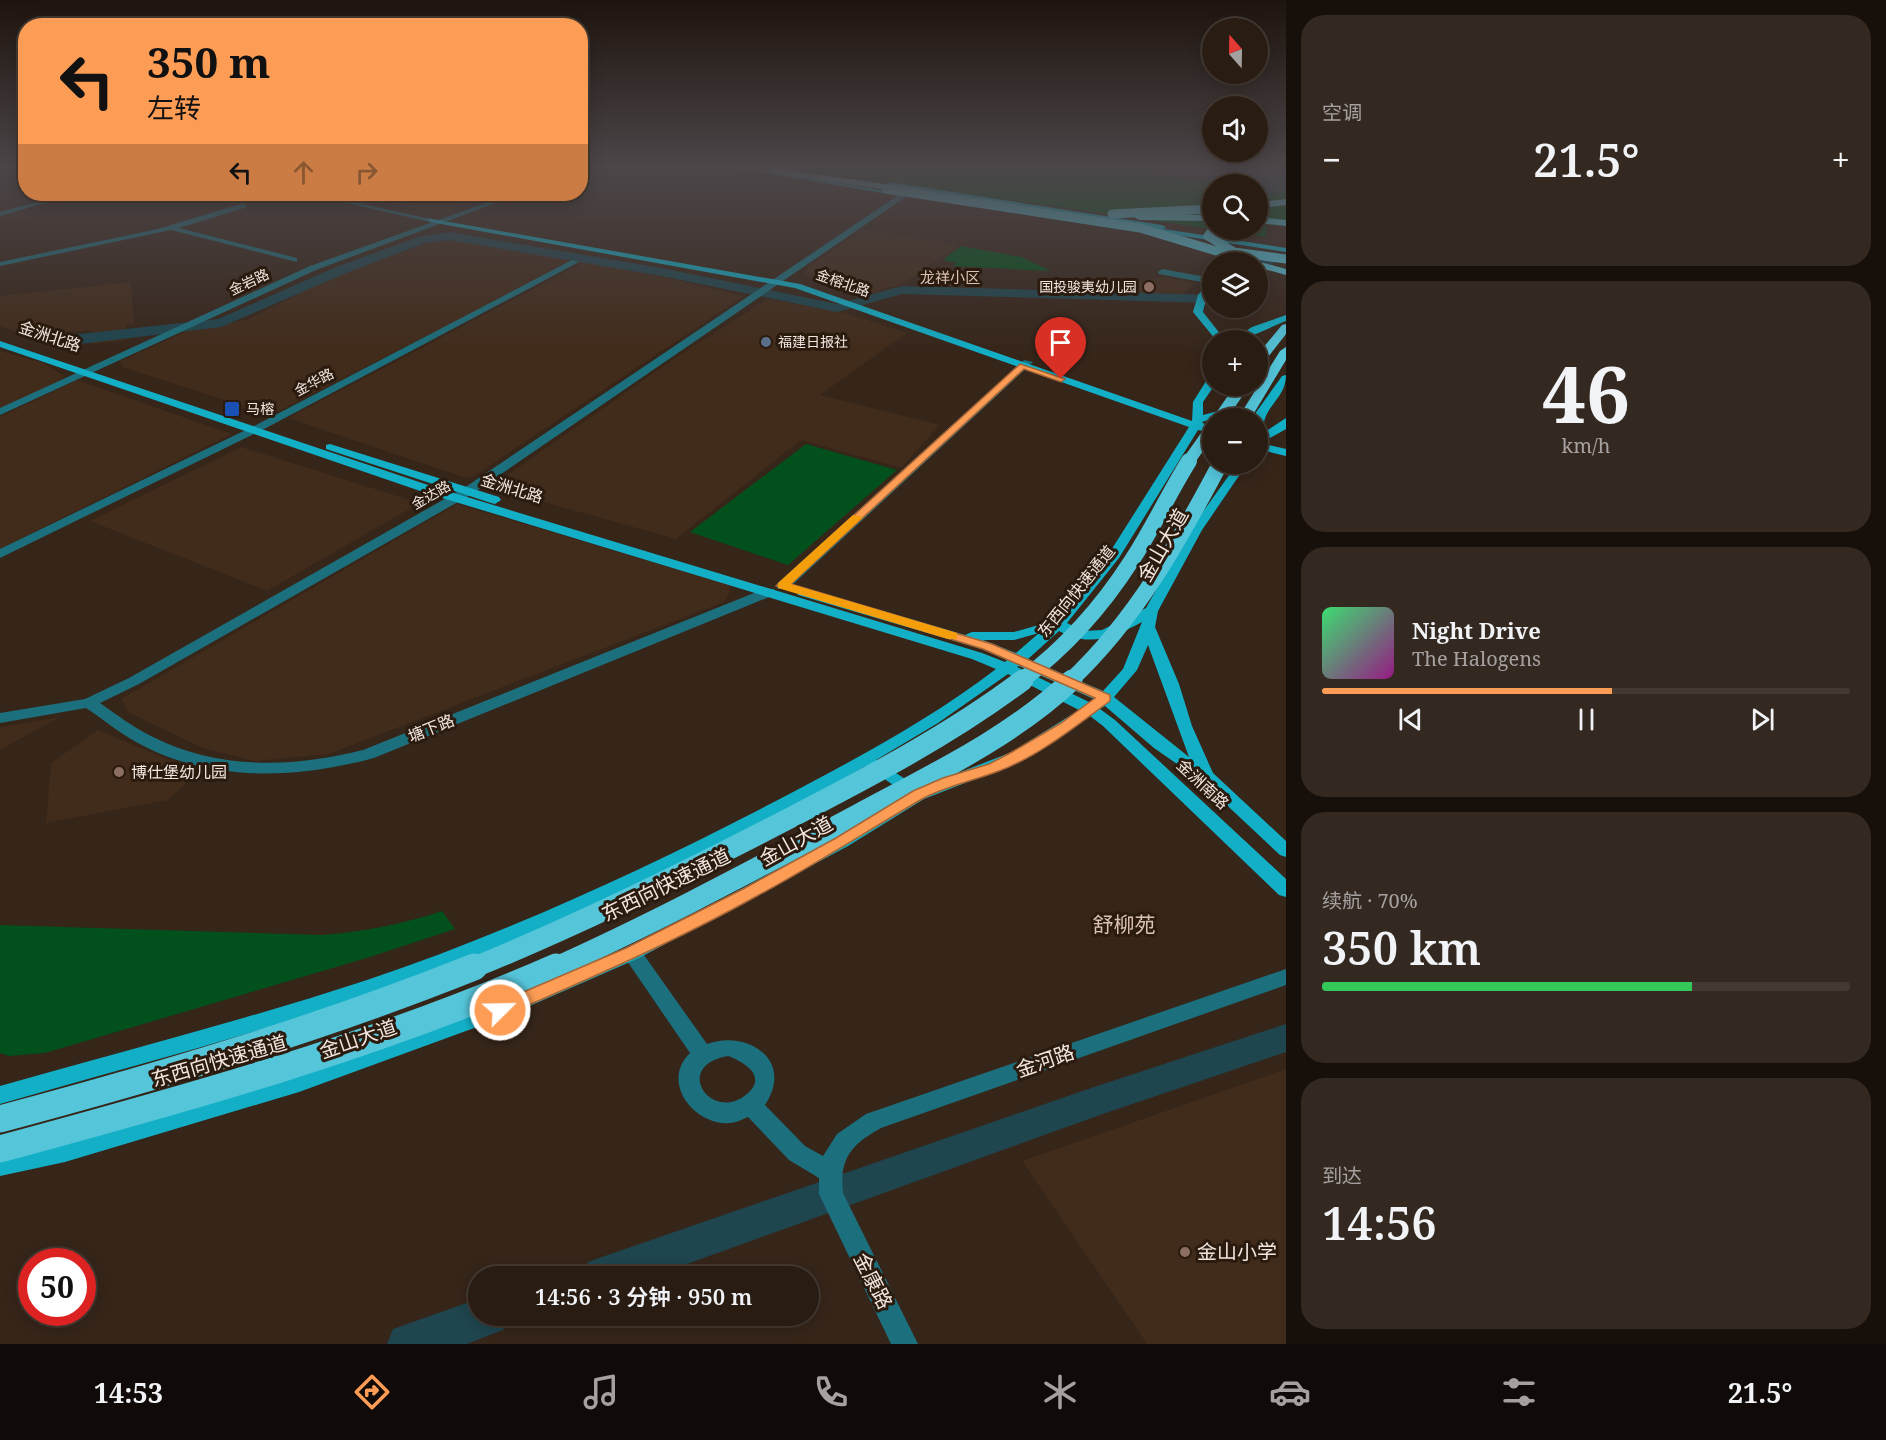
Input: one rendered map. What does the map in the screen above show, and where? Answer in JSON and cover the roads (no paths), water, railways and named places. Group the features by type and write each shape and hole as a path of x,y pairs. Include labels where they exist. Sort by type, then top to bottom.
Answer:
{"highway":[{"path":"1146,230 1219,252"},
{"path":"1214,240 1227,248 1254,256 1286,259"},
{"path":"1268,267 1286,272"},
{"path":"1268,349 1286,325"},
{"path":"1250,408 1286,351"},
{"name":"东西向快速通道","path":"0,1119 104,1092 288,1035 473,968 714,859 925,746 995,701 1057,651 1099,603 1138,550 1202,437"},
{"name":"东西向快速通道","path":"0,1149 296,1066 399,1031 490,995 562,964 738,880 950,764 1026,716 1090,664 1132,614 1170,559 1215,474"}],"main road":[{"name":"金榕北路","path":"485,230 778,280 850,302 1202,425"},
{"path":"1161,230 1248,242"},
{"path":"1177,230 1286,249"},
{"path":"1240,252 1248,242"},
{"path":"1261,252 1286,249"},
{"path":"1202,296 1198,312 1202,317"},
{"path":"1203,318 1213,330"},
{"path":"1253,330 1286,325"},
{"name":"金洲北路","path":"0,338 455,498 776,589 951,635 1012,663"},
{"name":"金洲北路","path":"0,344 89,370"},
{"path":"1265,408 1286,378"},
{"name":"金山大道","path":"1202,396 1198,402 1202,414"},
{"path":"1268,435 1283,426 1286,421"},
{"name":"金洲北路","path":"257,429 468,491 977,656 1012,663"},
{"name":"金山大道","path":"0,1095 292,1011 377,984 465,951 699,848 866,760 936,716 1012,663 1058,624 1114,555 1202,432"},
{"path":"1268,444 1286,448"},
{"path":"1268,446 1286,453"},
{"name":"金山大道","path":"0,1166 65,1152 299,1083 500,1010 632,953 759,888 918,795 948,782 994,767 1066,726 1097,703 1130,669 1149,619 1196,530 1235,474"},
{"path":"951,635 1014,636 1058,624 1077,635 1091,638 1149,619 1184,726 1206,777"},
{"path":"1012,663 1097,703"},
{"name":"金洲南路","path":"1097,703 1206,777 1286,851"},
{"name":"金洲南路","path":"1097,703 1164,774 1286,890"},
{"path":"866,760 918,795"}],"street":[{"path":"0,264 163,230"},
{"path":"178,230 294,260"},
{"name":"金岩路","path":"0,412 313,267 418,230"},
{"name":"金达路","path":"0,718 89,703 154,669 468,491 853,230"},
{"name":"金华路","path":"0,554 257,429 575,262"},
{"path":"1162,272 1202,279"},
{"name":"塘下路","path":"89,703 148,742 206,763 266,768 333,762 368,754 776,589 1026,364"},
{"path":"632,953 702,1053"},
{"name":"金河路","path":"830,1173 837,1149 844,1139 874,1121 1286,977"},
{"path":"714,1048 741,1049 761,1064 766,1075 766,1087 761,1098 752,1106 741,1111 720,1112 705,1106 696,1099 690,1089 688,1076 694,1060 702,1053 714,1048"},
{"path":"752,1106 796,1153 830,1173"},
{"name":"金康路","path":"830,1173 831,1194 841,1219 905,1344"}],"waterway":[{"path":"30,334 80,339 221,323 341,270 422,240 449,236 662,272 837,308 902,290 1202,299"},
{"path":"1268,261 1273,257"},
{"path":"630,1266 1094,1102 1286,1038"},
{"path":"408,1344 468,1323"}],"place":[{"name":"国投骏夷幼儿园","path":"1149,287"},
{"name":"福建日报社","path":"766,342"},
{"name":"马榕","path":"232,409"},
{"name":"博仕堡幼儿园","path":"119,772"},
{"name":"金山小学","path":"1185,1252"}],"district":[{"name":"龙祥小区","path":"950,278"},
{"name":"舒柳苑","path":"1124,925"}]}
